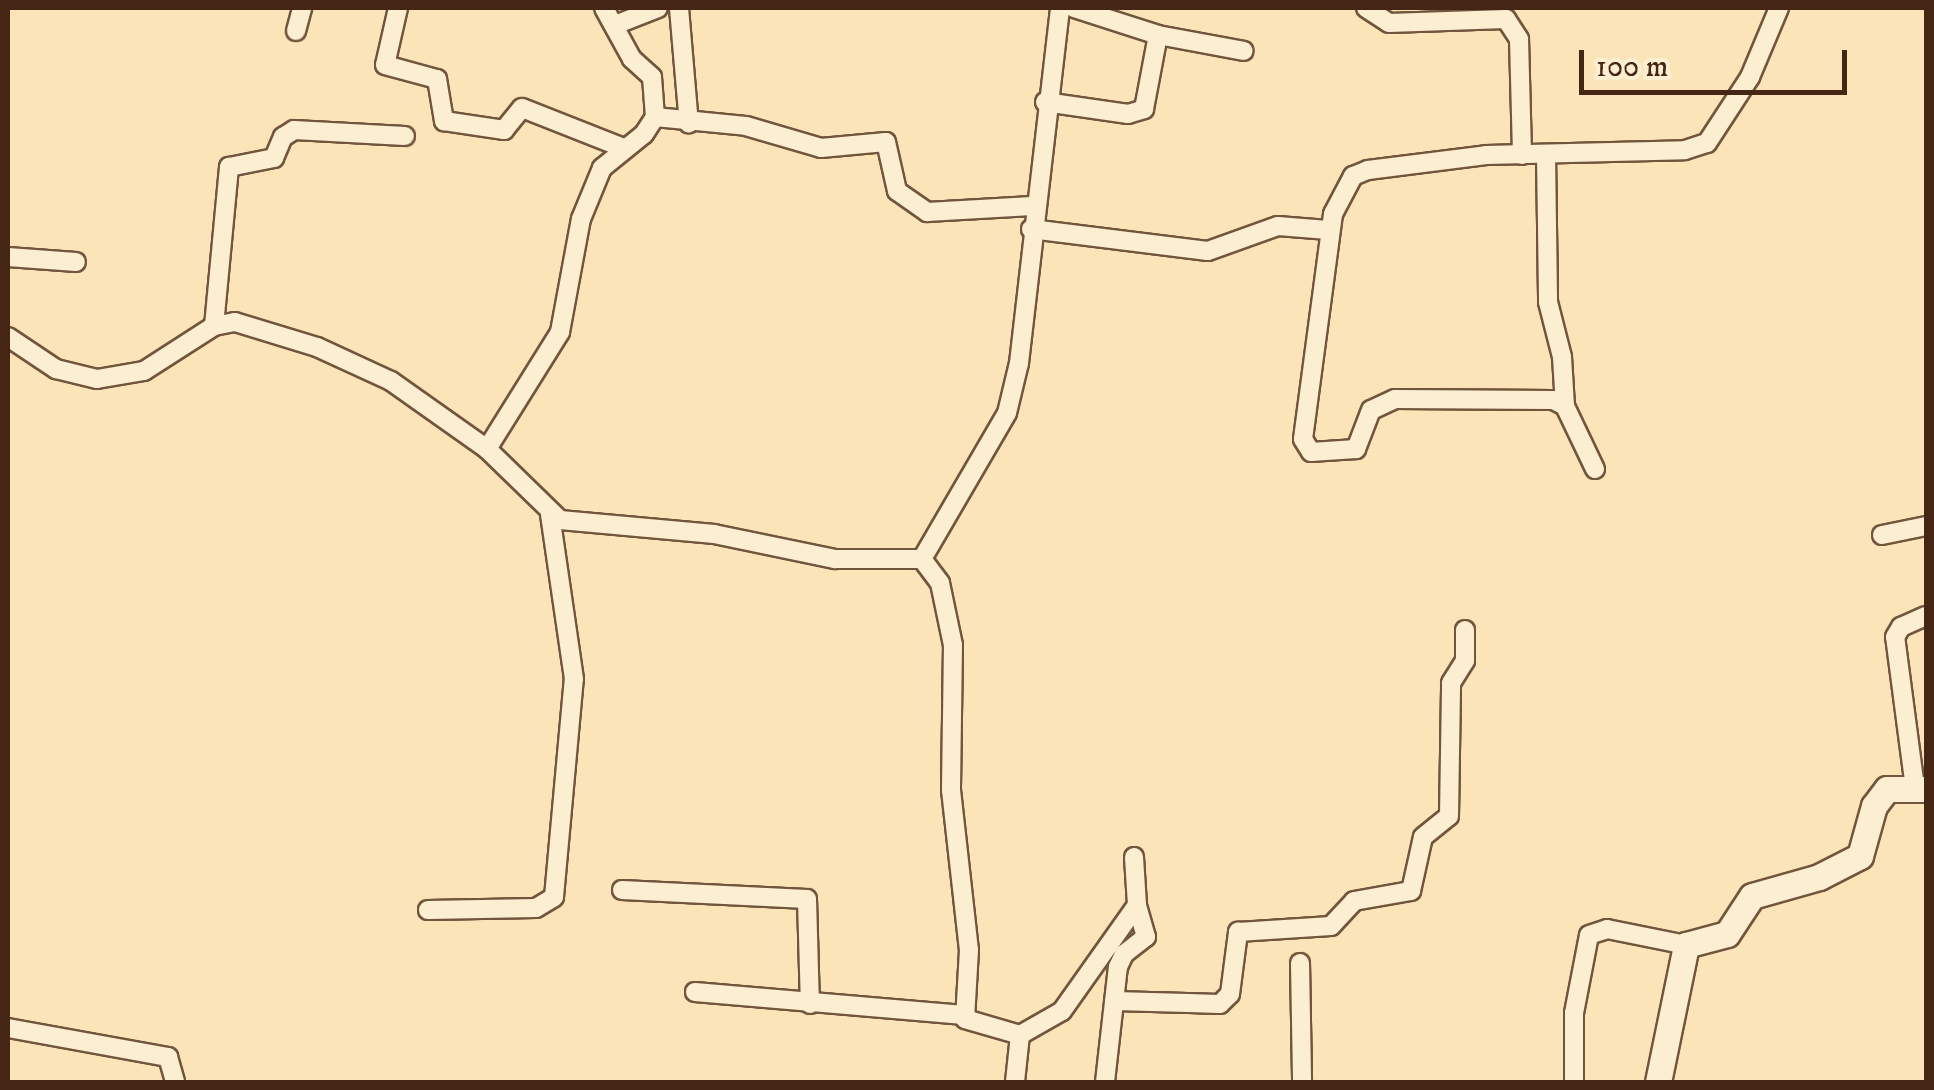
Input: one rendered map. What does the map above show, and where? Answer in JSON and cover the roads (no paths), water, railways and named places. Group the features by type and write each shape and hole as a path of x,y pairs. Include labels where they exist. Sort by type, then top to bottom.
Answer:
{"street":[{"path":"296,31 302,8"},
{"path":"398,8 385,65 437,79 444,121 504,130 522,108 620,147"},
{"path":"486,449 560,332 580,219 602,168 620,147 644,134 655,117 652,78 632,60 604,8"},
{"path":"615,25 658,8"},
{"path":"679,8 689,124"},
{"path":"922,559 1007,413 1060,8"},
{"path":"1074,8 1158,36 1244,51"},
{"path":"1366,8 1389,23 1506,19 1518,39 1522,154"},
{"path":"1565,406 1395,399 1372,410 1356,449 1311,452 1303,439 1328,230 1344,187 1368,170 1522,154 1707,144 1750,78 1780,8"},
{"path":"1045,102 1138,112 1148,98 1158,36"},
{"path":"655,117 689,124 746,126 820,148 886,142 898,191 928,212 1032,206"},
{"path":"214,326 229,167 274,158 283,136 294,130 405,136"},
{"path":"1546,154 1548,302 1565,406 1595,469"},
{"path":"1031,229 1208,251 1278,226 1328,230"},
{"path":"8,258 76,262"},
{"path":"8,337 56,369 97,379 161,364 214,326 235,322 356,363 486,449 550,515 574,524 750,539 835,558 922,559"},
{"path":"428,910 536,908 554,896 574,679 550,515"},
{"path":"1882,535 1926,526"},
{"path":"922,559 940,583 953,645 951,790 970,961 964,1016"},
{"path":"1574,1082 1574,1013 1589,935 1617,930 1686,945 1727,934 1752,896 1818,877 1860,856 1879,795 1887,789 1921,789 1895,637 1902,626 1926,616"},
{"path":"1114,1002 1220,1004 1230,994 1238,932 1331,926 1354,901 1410,891 1423,837 1449,816 1451,683 1465,661 1465,630"},
{"path":"1106,1082 1114,1002 1124,954 1146,938 1137,906 1134,856"},
{"path":"622,890 807,899 810,1004"},
{"path":"695,992 964,1016 1020,1035 1062,1011 1137,906"},
{"path":"1658,1082 1686,945"},
{"path":"1300,963 1302,1082"},
{"path":"8,1028 168,1057 175,1082"},
{"path":"1015,1082 1020,1035"}]}
